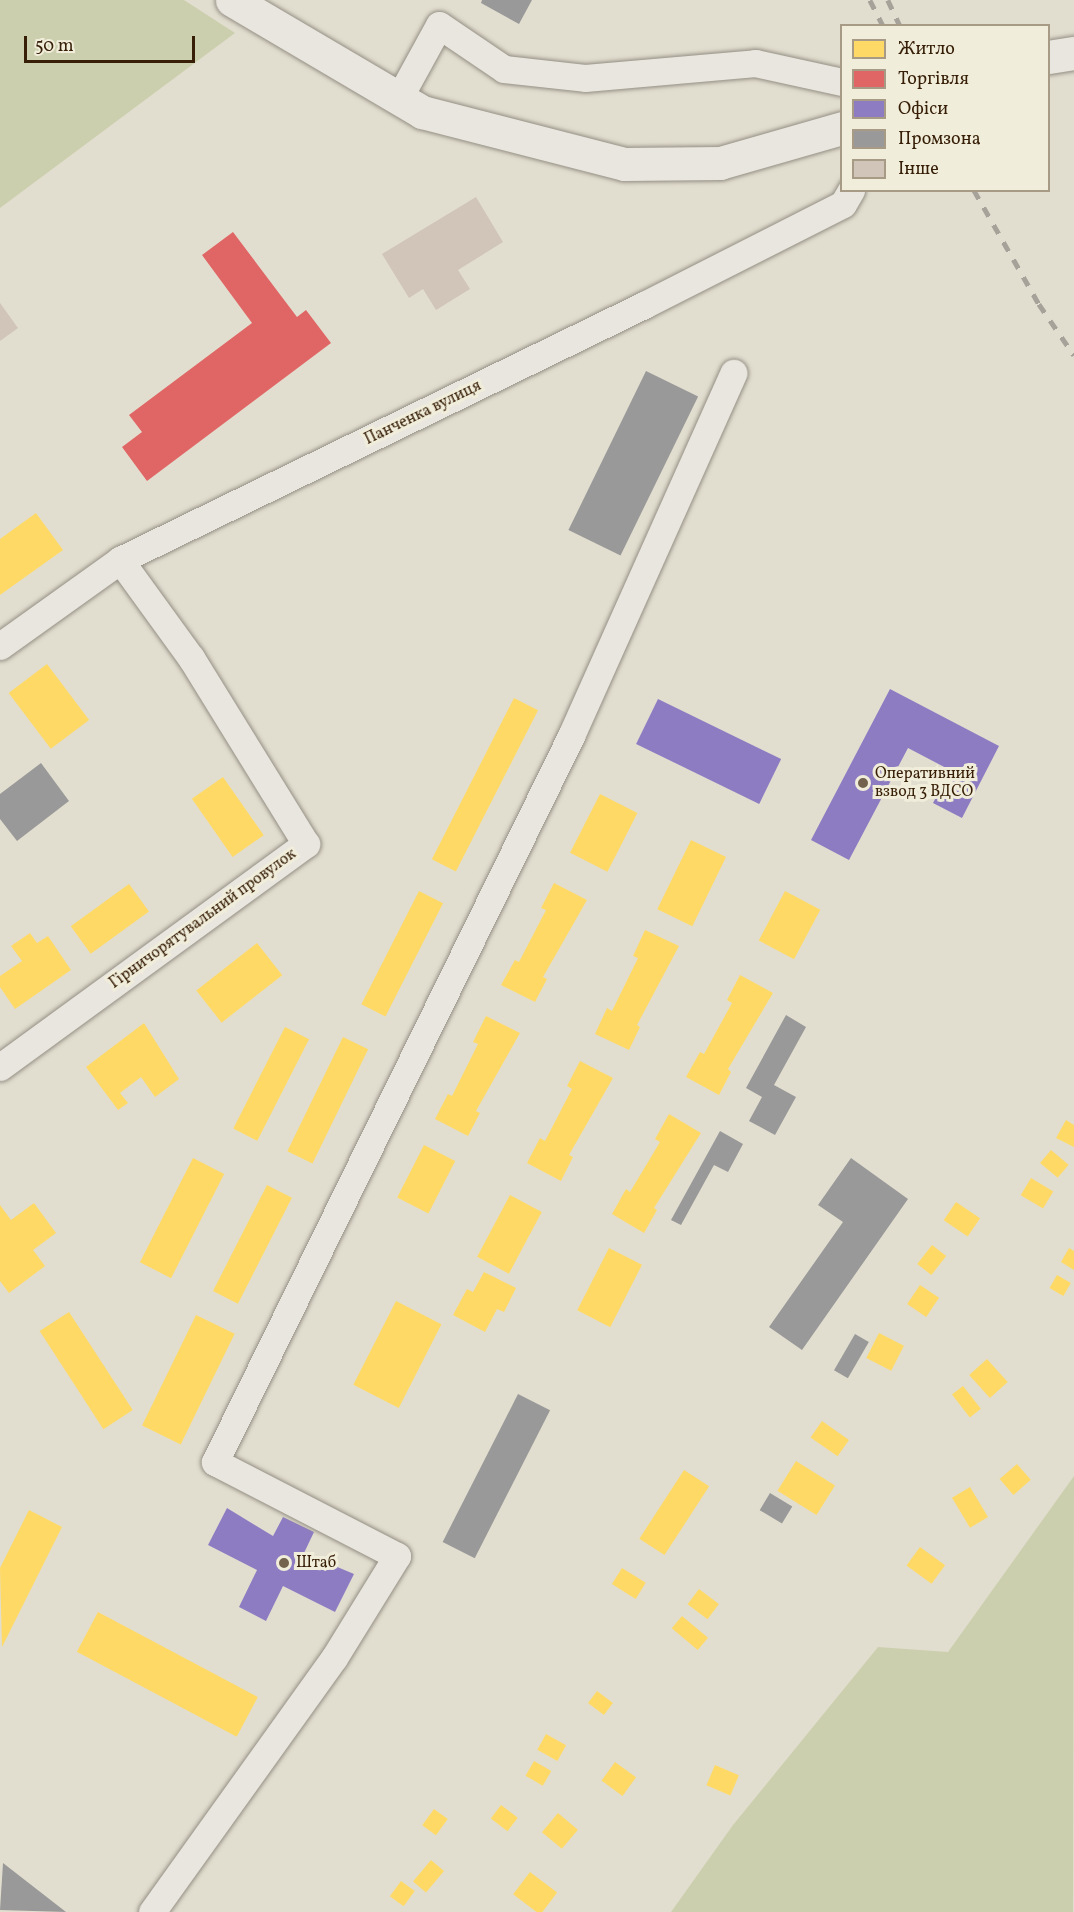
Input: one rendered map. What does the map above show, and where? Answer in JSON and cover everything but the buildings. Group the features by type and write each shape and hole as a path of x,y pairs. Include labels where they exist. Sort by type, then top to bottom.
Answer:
{"street":[{"path":"232,0 422,112 624,164 720,163 830,132"},
{"path":"399,98 439,25 504,69 585,78 754,63 840,82"},
{"name":"Панченка вулиця","path":"0,646 120,560 665,294 843,204 850,192"},
{"path":"152,1912 334,1658 397,1556 215,1462 571,736 733,373"},
{"name":"Гірничорятувальний провулок","path":"0,1066 306,844 191,658 120,560"}],"green space":[{"path":"0,0 184,0 235,33 0,208"},
{"path":"1074,1476 1073,1912 671,1912 733,1825 878,1647 948,1652"}],"railway":[{"path":"870,0 882,24"},
{"path":"888,0 899,24"},
{"path":"975,192 1039,304 1074,355"}],"place":[{"name":"Оперативний взвод 3 ВДСО","path":"863,783"},
{"name":"Штаб","path":"284,1563"}]}
